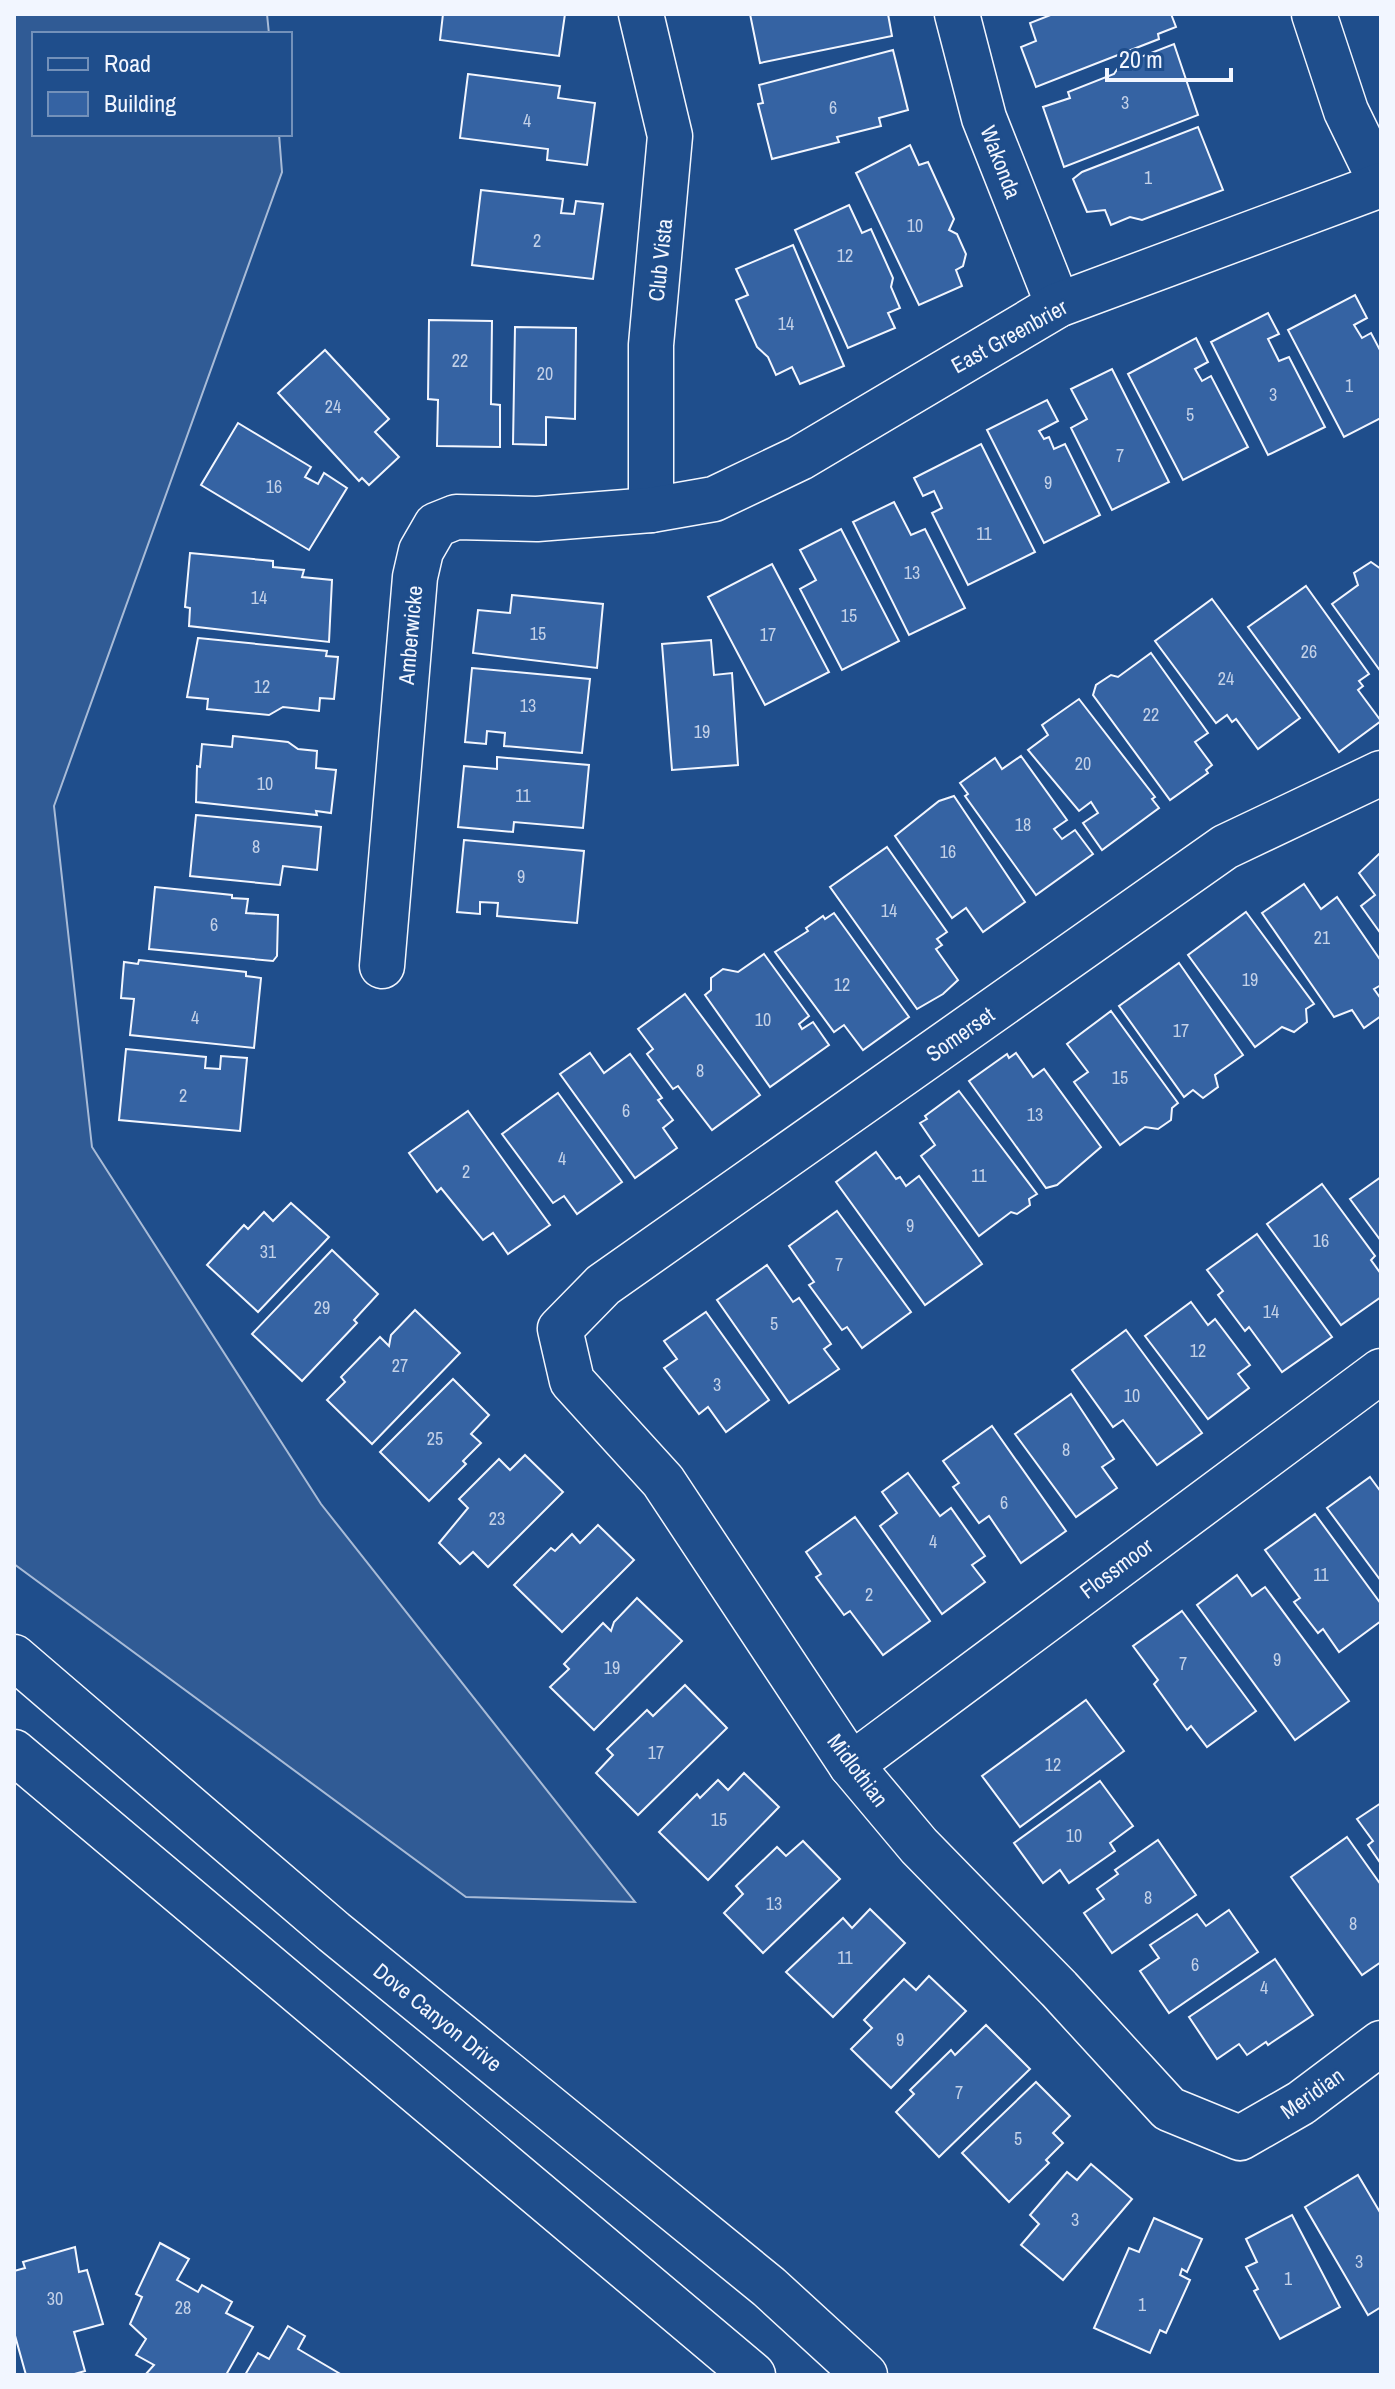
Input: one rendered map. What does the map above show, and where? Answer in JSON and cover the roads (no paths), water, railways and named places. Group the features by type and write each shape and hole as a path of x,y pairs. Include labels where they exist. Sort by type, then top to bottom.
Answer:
{"street":[{"name":"Club Vista","path":"641,14 670,136 651,345 651,510"},
{"name":"Wakonda","path":"957,14 984,118 1058,305"},
{"path":"1314,14 1346,111 1381,184"},
{"name":"East Greenbrier","path":"651,510 714,499 800,458 1058,305 1381,184"},
{"name":"Amberwicke","path":"382,966 415,577 421,551 436,525 456,517 537,519 651,510"},
{"name":"Somerset","path":"560,1329 603,1285 1225,847 1381,773"},
{"name":"Midlothian","path":"560,1329 572,1381 663,1481 851,1765 919,1846 1059,1989 1169,2109 1240,2138"},
{"name":"Flossmoor","path":"851,1765 1381,1371"},
{"name":"Dove Canyon Drive","path":"14,1657 334,1932 769,2287 865,2375"},
{"path":"14,1752 753,2375"},
{"name":"Meridian","path":"1240,2138 1301,2103 1381,2043"}]}
